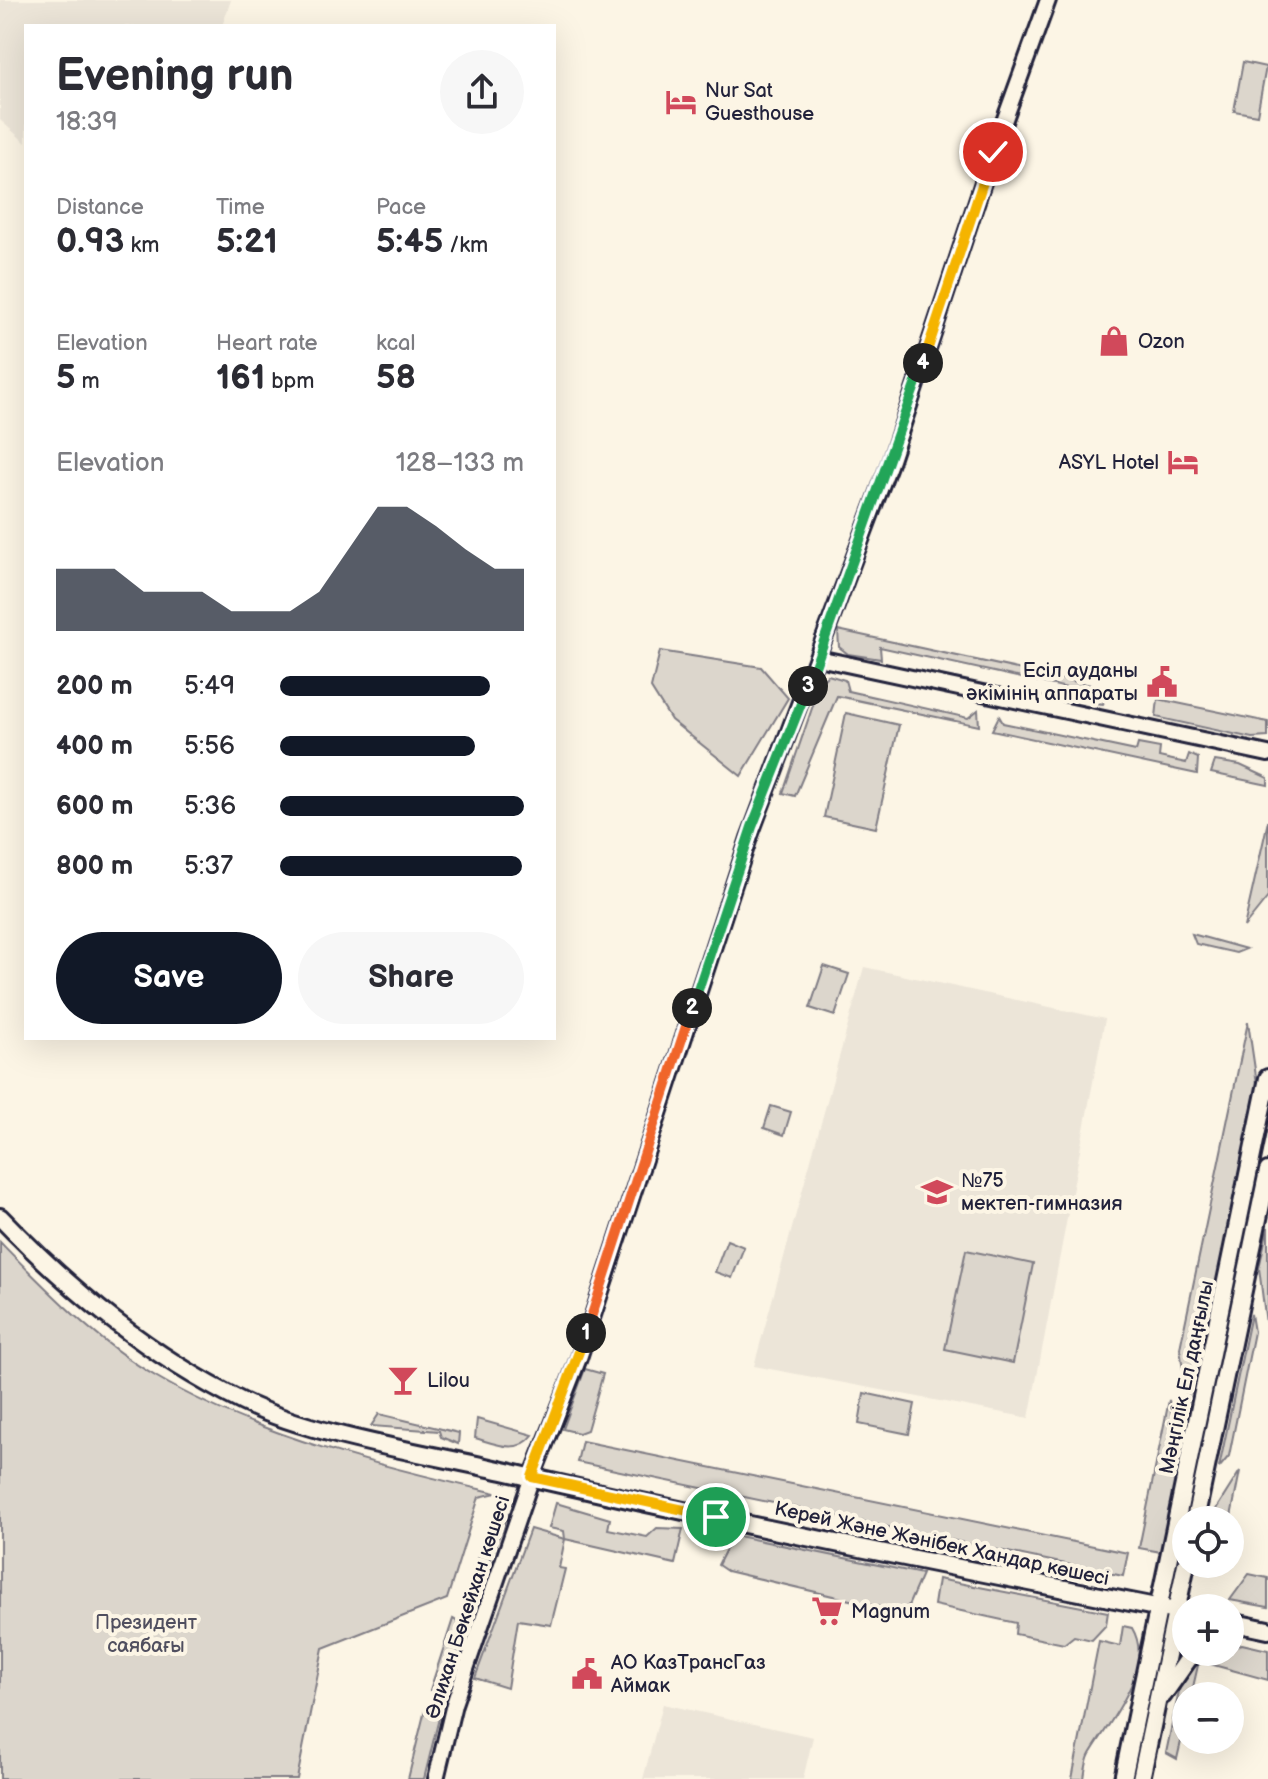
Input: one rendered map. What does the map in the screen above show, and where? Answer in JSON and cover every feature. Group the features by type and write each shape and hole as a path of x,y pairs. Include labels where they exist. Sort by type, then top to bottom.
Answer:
{"main road":[{"name":"Мәңгілік Ел даңғылы","path":"1123,1779 1268,1078"},
{"name":"Мәңгілік Ел даңғылы","path":"1198,1506 1268,1171"},
{"name":"Керей Және Жәнібек Хандар көшесі","path":"0,1217 39,1258 114,1323 163,1358 247,1404 319,1428 532,1477 1172,1610"},
{"path":"1244,1625 1268,1630"},
{"path":"1141,1779 1172,1648"},
{"path":"1157,1703 1183,1666"}],"street":[{"name":"Әлихан Бөкейхан көшесі","path":"436,1779 454,1704 532,1477 579,1358 749,838 891,460 989,165 1048,0"},
{"path":"818,658 1268,754"}],"shaded area":[{"path":"0,0 231,0 223,24 24,24 24,141 0,120"},
{"name":"№75 мектеп-гимназия","path":"864,967 1105,1019 1029,1418 754,1366"},
{"path":"663,1704 813,1737 803,1779 643,1779"}],"green space":[{"path":"1243,62 1266,67 1257,115 1234,111"},
{"path":"838,630 1109,689 1103,704 1095,703 1090,693 880,647 881,659 848,654 839,647"},
{"path":"660,651 761,667 788,698 741,776 671,720 651,688"},
{"path":"828,675 845,680 848,691 968,718 978,710 979,726 837,696 795,796 783,793 821,682"},
{"path":"1158,699 1268,722 1268,737 1252,738 1156,717"},
{"path":"846,713 899,725 876,828 824,817"},
{"path":"999,716 1003,723 1136,751 1138,744 1160,748 1159,757 1186,763 1189,754 1198,758 1197,774 992,730"},
{"path":"1215,761 1240,765 1268,778 1268,785 1211,773"},
{"path":"1268,821 1268,897 1244,927"},
{"path":"1192,934 1246,949 1236,953 1196,944"},
{"path":"824,966 849,974 835,1016 810,1008"},
{"path":"1248,1022 1258,1090 1189,1415 1180,1348"},
{"path":"771,1106 791,1112 784,1135 764,1128"},
{"path":"1268,1227 1268,1339 1259,1268"},
{"path":"727,1240 744,1247 732,1278 715,1272"},
{"name":"Президент саябағы","path":"0,1242 55,1297 114,1348 196,1398 279,1433 322,1447 496,1493 479,1497 447,1599 323,1648 297,1779 0,1779"},
{"path":"966,1250 1033,1264 1013,1363 945,1349"},
{"path":"1251,1314 1254,1332 1229,1456 1219,1468"},
{"path":"585,1369 603,1374 587,1430 579,1433 563,1429"},
{"path":"864,1393 915,1404 909,1434 859,1424"},
{"path":"1169,1400 1180,1461 1161,1552 1139,1548"},
{"path":"379,1414 459,1433 458,1444 441,1437 439,1431 371,1426"},
{"path":"477,1419 533,1435 521,1445 491,1443 475,1438"},
{"path":"582,1441 1128,1553 1123,1576 577,1462"},
{"path":"1240,1471 1233,1506 1218,1506"},
{"path":"556,1503 610,1519 608,1529 647,1537 657,1528 683,1529 675,1564 565,1539 564,1531 549,1528"},
{"path":"498,1511 508,1514 484,1573 473,1568"},
{"path":"530,1529 565,1539 559,1568 565,1569 551,1625 518,1620 507,1688 475,1678"},
{"path":"733,1535 922,1574 905,1613 727,1571 718,1565"},
{"path":"1249,1574 1268,1578 1268,1607 1244,1603 1244,1594 1234,1594"},
{"path":"938,1579 1108,1612 1106,1625 1092,1640 1074,1636 1064,1644 1015,1634 1016,1623 934,1605"},
{"path":"453,1619 466,1626 444,1694 430,1690"},
{"path":"1123,1626 1132,1628 1138,1644 1134,1677 1118,1711 1089,1757 1084,1779 1072,1779 1099,1641 1120,1646"},
{"path":"1244,1644 1268,1650 1268,1680 1218,1666 1244,1666"},
{"path":"1198,1666 1194,1682 1181,1682 1183,1672"},
{"path":"425,1710 437,1713 439,1718 424,1779 408,1779"},
{"path":"1172,1724 1172,1754 1178,1754 1177,1759 1166,1753"}],"place":[{"name":"Nur Sat Guesthouse","path":"681,102"},
{"name":"Ozon","path":"1114,341"},
{"name":"ASYL Hotel","path":"1183,462"},
{"name":"Есіл ауданы әкімінің аппараты","path":"1162,682"},
{"name":"№75 мектеп-гимназия","path":"937,1192"},
{"name":"Lilou","path":"403,1380"},
{"name":"Magnum","path":"827,1611"},
{"name":"АО КазТрансГаз Аймак","path":"587,1674"}],"route":[{"path":"716,1517 532,1477 579,1358 627,1203 749,838 891,460 993,152"}]}
